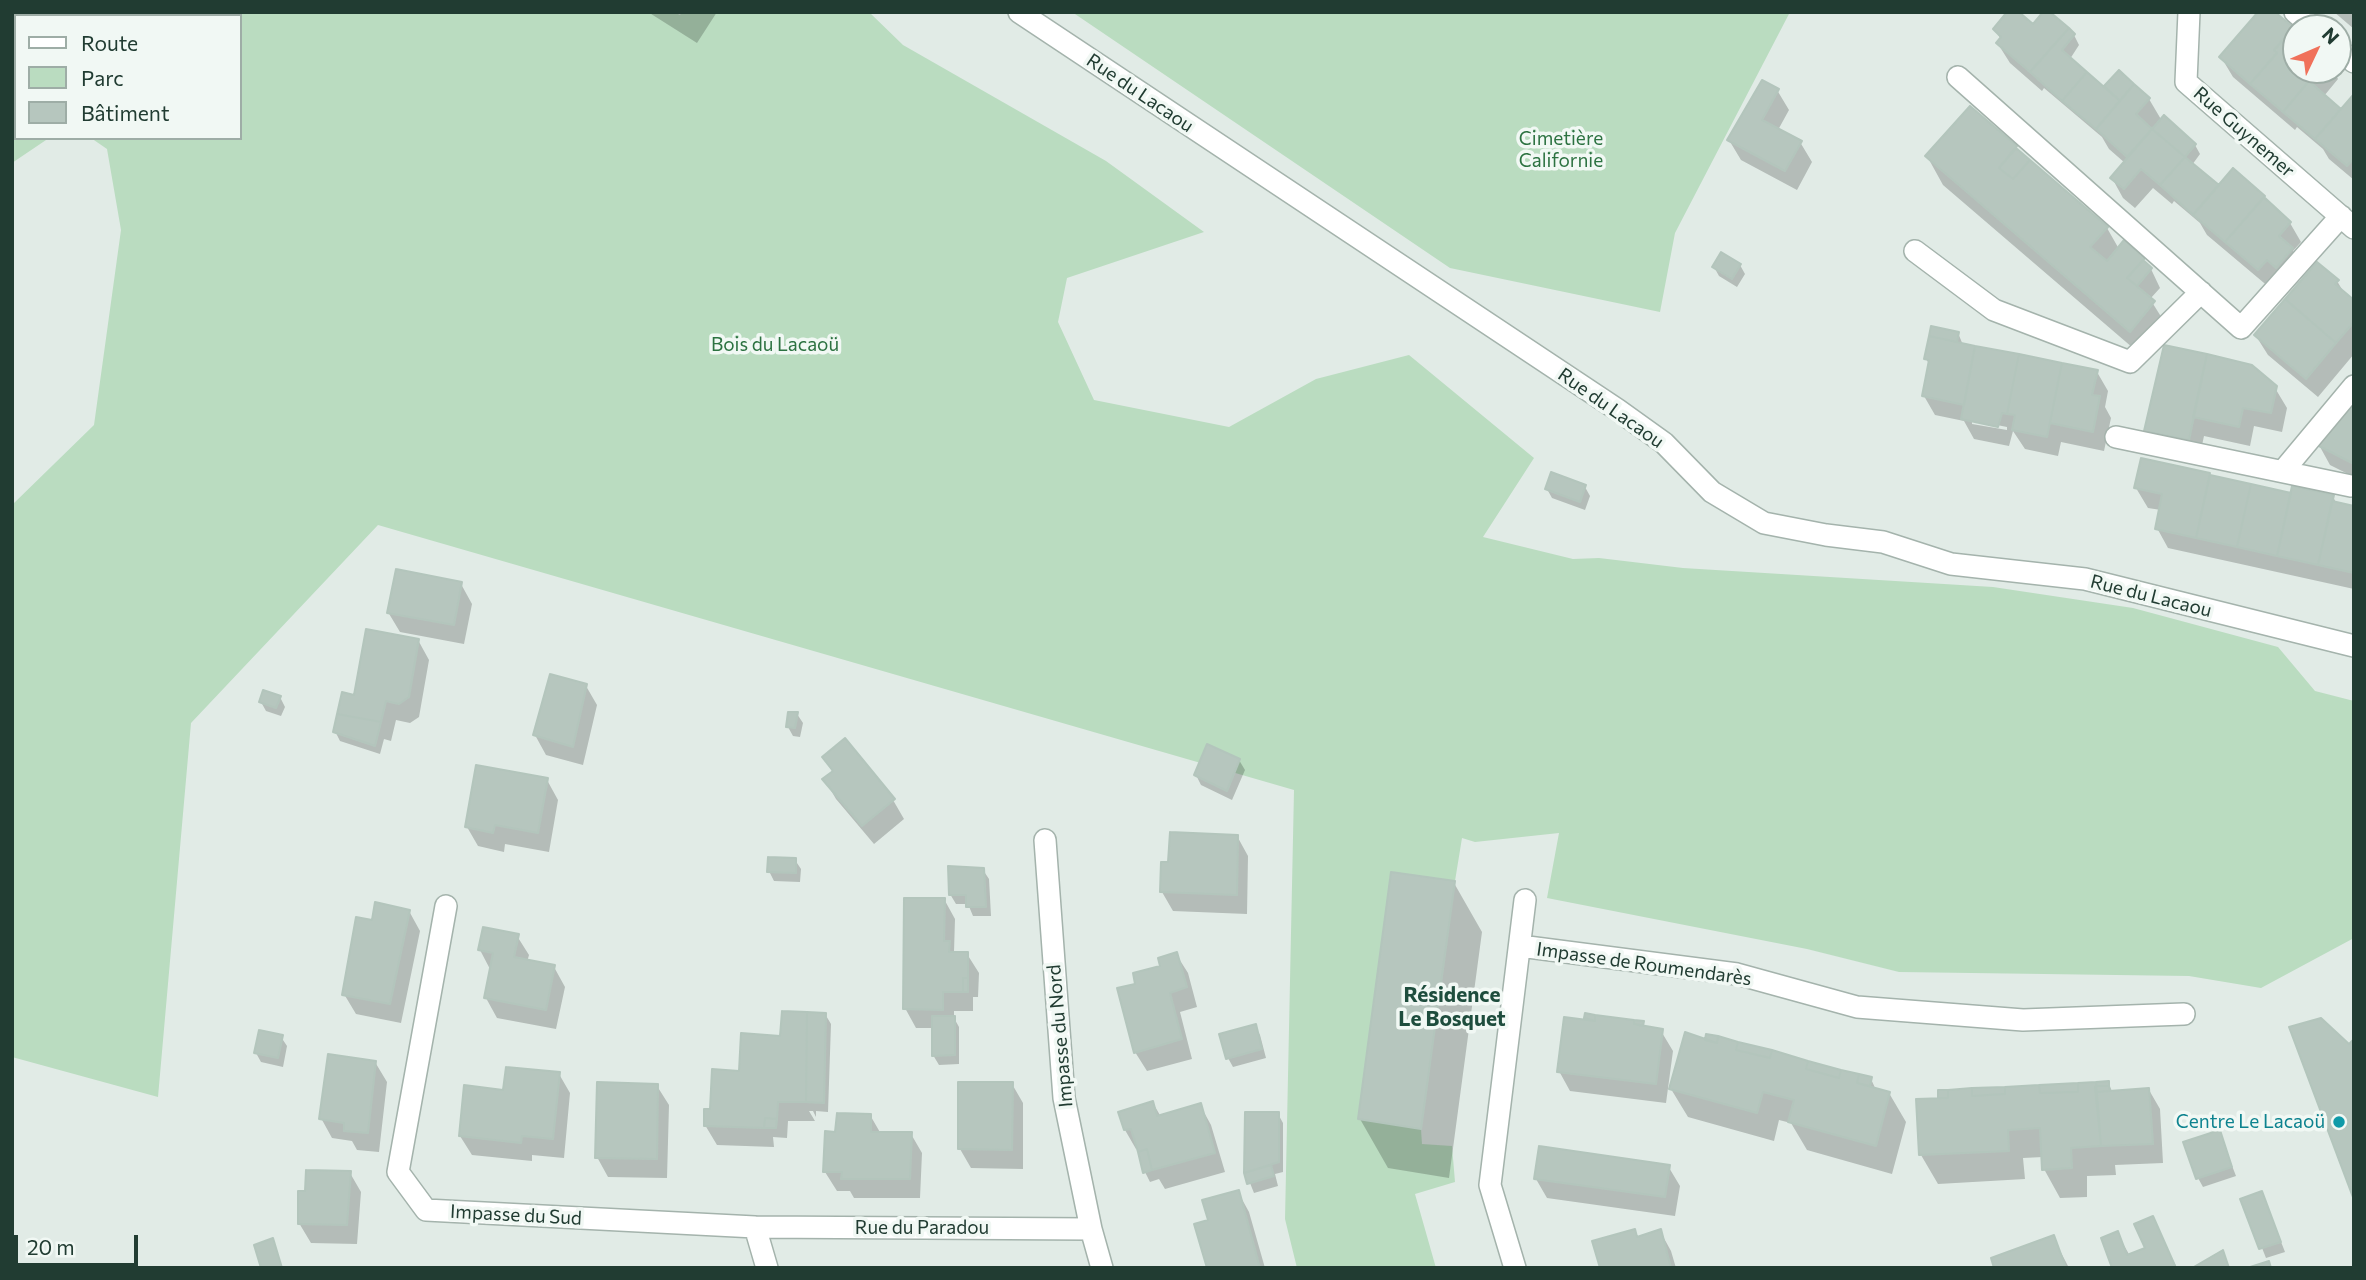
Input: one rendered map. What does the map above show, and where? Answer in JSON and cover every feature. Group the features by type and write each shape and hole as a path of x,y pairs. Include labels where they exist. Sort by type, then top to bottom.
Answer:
{"street":[{"name":"Rue du Lacaou","path":"1019,12 1618,411 1664,443 1712,492 1764,523 1883,542 1951,564 2085,579 2354,646"},
{"name":"Rue Guynemer","path":"2189,12 2186,82 2347,222"},
{"path":"1958,77 2241,328 2347,222"},
{"path":"1915,251 1994,310 2130,362 2201,292"},
{"path":"2283,471 2354,386"},
{"path":"2116,437 2351,486"},
{"name":"Impasse du Nord","path":"1045,840 1064,1098 1091,1229"},
{"path":"1516,1268 1490,1185 1525,900"},
{"name":"Impasse du Sud","path":"446,906 398,1172 426,1210 755,1227"},
{"name":"Impasse de Roumendarès","path":"1520,946 1737,974 1857,1007 2023,1020 2184,1014"},
{"path":"755,1227 766,1268"},
{"name":"Rue du Paradou","path":"755,1227 1091,1229"},
{"path":"1091,1229 1102,1268"}],"green space":[{"name":"Bois du Lacaoü","path":"12,12 674,12 680,15 682,12 869,12 903,45 1106,161 1204,232 1067,278 1058,322 1094,400 1229,427 1316,379 1409,355 1534,458 1483,537 1573,559 1599,558 1683,568 1993,587 2133,608 2278,647 2315,691 2354,701 2354,938 2261,988 2189,976 1899,972 1807,949 1547,898 1559,833 1475,842 1462,838 1455,881 1391,872 1358,1119 1421,1129 1422,1144 1452,1146 1455,1182 1415,1194 1436,1268 1297,1268 1285,1219 1294,790 378,525 191,723 158,1097 12,1057 12,505 94,425 121,230 107,149 94,140 242,140 242,14 14,14 14,140 46,140 12,163"},
{"name":"Cimetière Californie","path":"1072,12 1790,12 1675,233 1660,312 1450,268"}],"building":[{"path":"2007,12 2019,12 2033,24 2043,12 2050,12 2069,28 2030,72 1996,43 2001,37 1993,29"},
{"path":"2258,12 2275,12 2282,18 2282,41 2274,50 2277,53 2250,84 2219,57"},
{"path":"2069,28 2075,34 2062,50 2087,72 2062,101 2030,72"},
{"path":"2282,41 2282,84 2306,84 2283,112 2250,84 2277,53 2274,50"},
{"path":"2119,70 2134,84 2120,101 2104,86"},
{"path":"2087,72 2120,101 2096,129 2062,101"},
{"path":"1762,80 1779,89 1762,120 1802,141 1785,171 1727,140"},
{"path":"2134,84 2150,98 2136,114 2152,129 2127,157 2096,129"},
{"path":"2306,84 2312,84 2341,109 2315,139 2283,112"},
{"path":"2354,94 2354,158 2347,166 2315,139"},
{"path":"1970,106 2017,146 1999,168 2013,179 2030,160 2108,227 2090,247 2107,261 2124,240 2145,258 2127,278 2155,301 2130,332 1925,156"},
{"path":"2164,115 2196,144 2185,157 2152,129"},
{"path":"2152,129 2185,157 2160,185 2141,169 2124,189 2110,178"},
{"path":"2016,148 2030,160 2013,179 1999,168"},
{"path":"2185,157 2219,185 2193,215 2160,185"},
{"path":"2233,168 2265,196 2225,242 2193,215"},
{"path":"2264,197 2291,222 2279,236 2293,248 2276,268 2267,260 2258,270 2225,242"},
{"path":"1721,252 1741,264 1732,279 1712,267"},
{"path":"2143,260 2152,268 2137,286 2127,278"},
{"path":"2317,262 2339,280 2335,284 2354,300 2354,322 2336,343 2285,299"},
{"path":"2285,299 2336,343 2306,379 2254,335"},
{"path":"1931,326 1959,332 1957,342 1929,336"},
{"path":"1929,336 1975,346 1964,405 1922,396 1929,360 1924,359"},
{"path":"2164,345 2207,354 2189,440 2144,431"},
{"path":"1975,346 2019,354 2007,414 2002,413 1998,427 1961,419"},
{"path":"2019,354 2062,363 2047,437 2012,430 2015,415 2007,414"},
{"path":"2207,354 2252,365 2277,386 2271,413 2243,408 2239,427 2193,417"},
{"path":"2062,363 2098,370 2092,395 2100,396 2093,432 2050,423"},
{"path":"2354,402 2354,464 2317,445"},
{"path":"2141,458 2210,473 2196,538 2155,529 2162,494 2134,488"},
{"path":"1551,472 1586,485 1580,502 1545,489"},
{"path":"2210,475 2251,484 2237,547 2196,538"},
{"path":"2251,484 2291,493 2277,556 2237,547"},
{"path":"2292,486 2334,495 2318,565 2277,556"},
{"path":"2332,501 2354,506 2354,573 2318,565"},
{"path":"396,569 462,582 454,625 387,613"},
{"path":"366,629 419,639 409,697 399,704 386,701 381,722 337,714 342,692 354,695"},
{"path":"550,674 587,684 573,747 533,735"},
{"path":"263,690 281,696 276,708 259,702"},
{"path":"788,712 798,712 795,728 786,727"},
{"path":"337,714 381,722 375,746 333,732"},
{"path":"845,738 895,799 862,826 822,779 833,771 822,757"},
{"path":"1207,744 1240,759 1227,791 1194,775"},
{"path":"476,765 548,778 538,833 495,825 493,833 465,827"},
{"path":"1170,832 1238,835 1237,895 1160,892 1161,862 1168,862"},
{"path":"768,857 796,858 796,873 767,872"},
{"path":"948,866 984,868 986,907 966,907 966,895 949,895"},
{"path":"1391,872 1455,881 1421,1129 1358,1119"},
{"path":"904,898 945,898 944,941 950,941 949,952 968,952 968,978 963,978 963,992 943,992 943,1010 903,1009"},
{"path":"375,902 410,910 390,1004 342,995 356,917 372,920"},
{"path":"483,927 519,934 514,957 555,965 546,1010 484,998 493,953 478,950"},
{"path":"1177,952 1187,987 1170,993 1182,1039 1134,1053 1117,988 1135,984 1133,973 1160,966 1158,958"},
{"path":"963,978 968,978 968,992 963,992"},
{"path":"782,1011 807,1012 806,1102 778,1102 777,1119 765,1118 764,1128 704,1126 704,1109 710,1109 712,1069 739,1071 741,1033 780,1036"},
{"path":"807,1012 826,1013 824,1103 806,1102"},
{"path":"1585,1013 1595,1015 1595,1021 1584,1018"},
{"path":"1595,1015 1634,1020 1634,1024 1663,1029 1656,1084 1557,1072 1564,1017 1595,1021"},
{"path":"932,1016 955,1016 955,1055 932,1056"},
{"name":"Centre Le Lacaoü","path":"2321,1018 2349,1044 2354,1039 2354,1200 2289,1027"},
{"path":"1634,1020 1644,1021 1643,1026 1634,1024"},
{"path":"1256,1024 1262,1049 1226,1059 1219,1034"},
{"path":"259,1030 283,1035 278,1058 254,1053"},
{"path":"1685,1032 1717,1043 1718,1036 1738,1042 1736,1050 1770,1058 1772,1050 1808,1061 1806,1069 1839,1078 1841,1070 1859,1074 1857,1083 1890,1092 1876,1146 1788,1122 1794,1100 1763,1092 1757,1113 1669,1089"},
{"path":"1706,1034 1718,1036 1717,1043 1705,1040"},
{"path":"1738,1042 1772,1050 1770,1058 1736,1050"},
{"path":"328,1054 376,1061 368,1133 344,1131 344,1123 319,1119"},
{"path":"1808,1061 1841,1070 1839,1078 1806,1069"},
{"path":"506,1067 560,1072 553,1139 522,1136 521,1143 459,1136 464,1085 503,1090"},
{"path":"1859,1074 1872,1077 1870,1086 1857,1083"},
{"path":"2109,1081 2109,1086 2096,1086 2096,1082"},
{"path":"597,1082 658,1084 657,1159 595,1158"},
{"path":"958,1082 1013,1082 1012,1150 958,1149"},
{"path":"2096,1082 2101,1146 2071,1148 2072,1168 2042,1170 2040,1128 2008,1130 2009,1151 1919,1155 1916,1099 1948,1098 1948,1090 1972,1088 1972,1096 2005,1094 2005,1087 2039,1085 2040,1093 2078,1092 2078,1083"},
{"path":"2078,1083 2078,1092 2040,1093 2039,1085"},
{"path":"2096,1086 2109,1086 2110,1091 2096,1092"},
{"path":"2005,1087 2005,1094 1972,1096 1972,1088"},
{"path":"2095,1087 2096,1092 2149,1088 2153,1144 2101,1146"},
{"path":"1938,1090 1948,1090 1948,1098 1938,1098"},
{"path":"1153,1101 1157,1116 1201,1103 1215,1153 1152,1170 1147,1149 1138,1152 1131,1129 1124,1130 1118,1112"},
{"path":"1245,1112 1279,1112 1279,1162 1244,1173"},
{"path":"837,1113 871,1114 871,1132 912,1132 910,1179 841,1179 842,1172 823,1172 825,1131 835,1132"},
{"path":"765,1118 777,1119 776,1128 764,1128"},
{"path":"2220,1130 2232,1167 2196,1179 2183,1142"},
{"path":"1539,1146 1670,1165 1665,1197 1534,1179"},
{"path":"1147,1149 1152,1170 1143,1173 1138,1152"},
{"path":"1271,1165 1274,1176 1247,1184 1244,1173"},
{"path":"306,1170 351,1171 347,1225 298,1224 298,1191 305,1191"},
{"path":"1239,1190 1260,1268 1207,1268 1194,1224 1208,1220 1202,1200"},
{"path":"2262,1191 2281,1242 2259,1249 2240,1199"},
{"path":"2153,1216 2176,1268 2112,1268 2101,1238 2118,1231 2127,1255 2145,1248 2134,1224"},
{"path":"1635,1229 1637,1237 1661,1229 1671,1268 1600,1268 1592,1241"},
{"path":"2054,1235 2066,1268 1994,1268 1991,1258"},
{"path":"273,1238 282,1268 261,1268 254,1245"},
{"path":"2223,1250 2229,1268 2192,1268"},
{"path":"2269,1261 2271,1268 2247,1268"}],"place":[{"name":"Centre Le Lacaoü","path":"2339,1122"}],"district":[{"name":"Résidence Le Bosquet","path":"1452,1007"}]}
